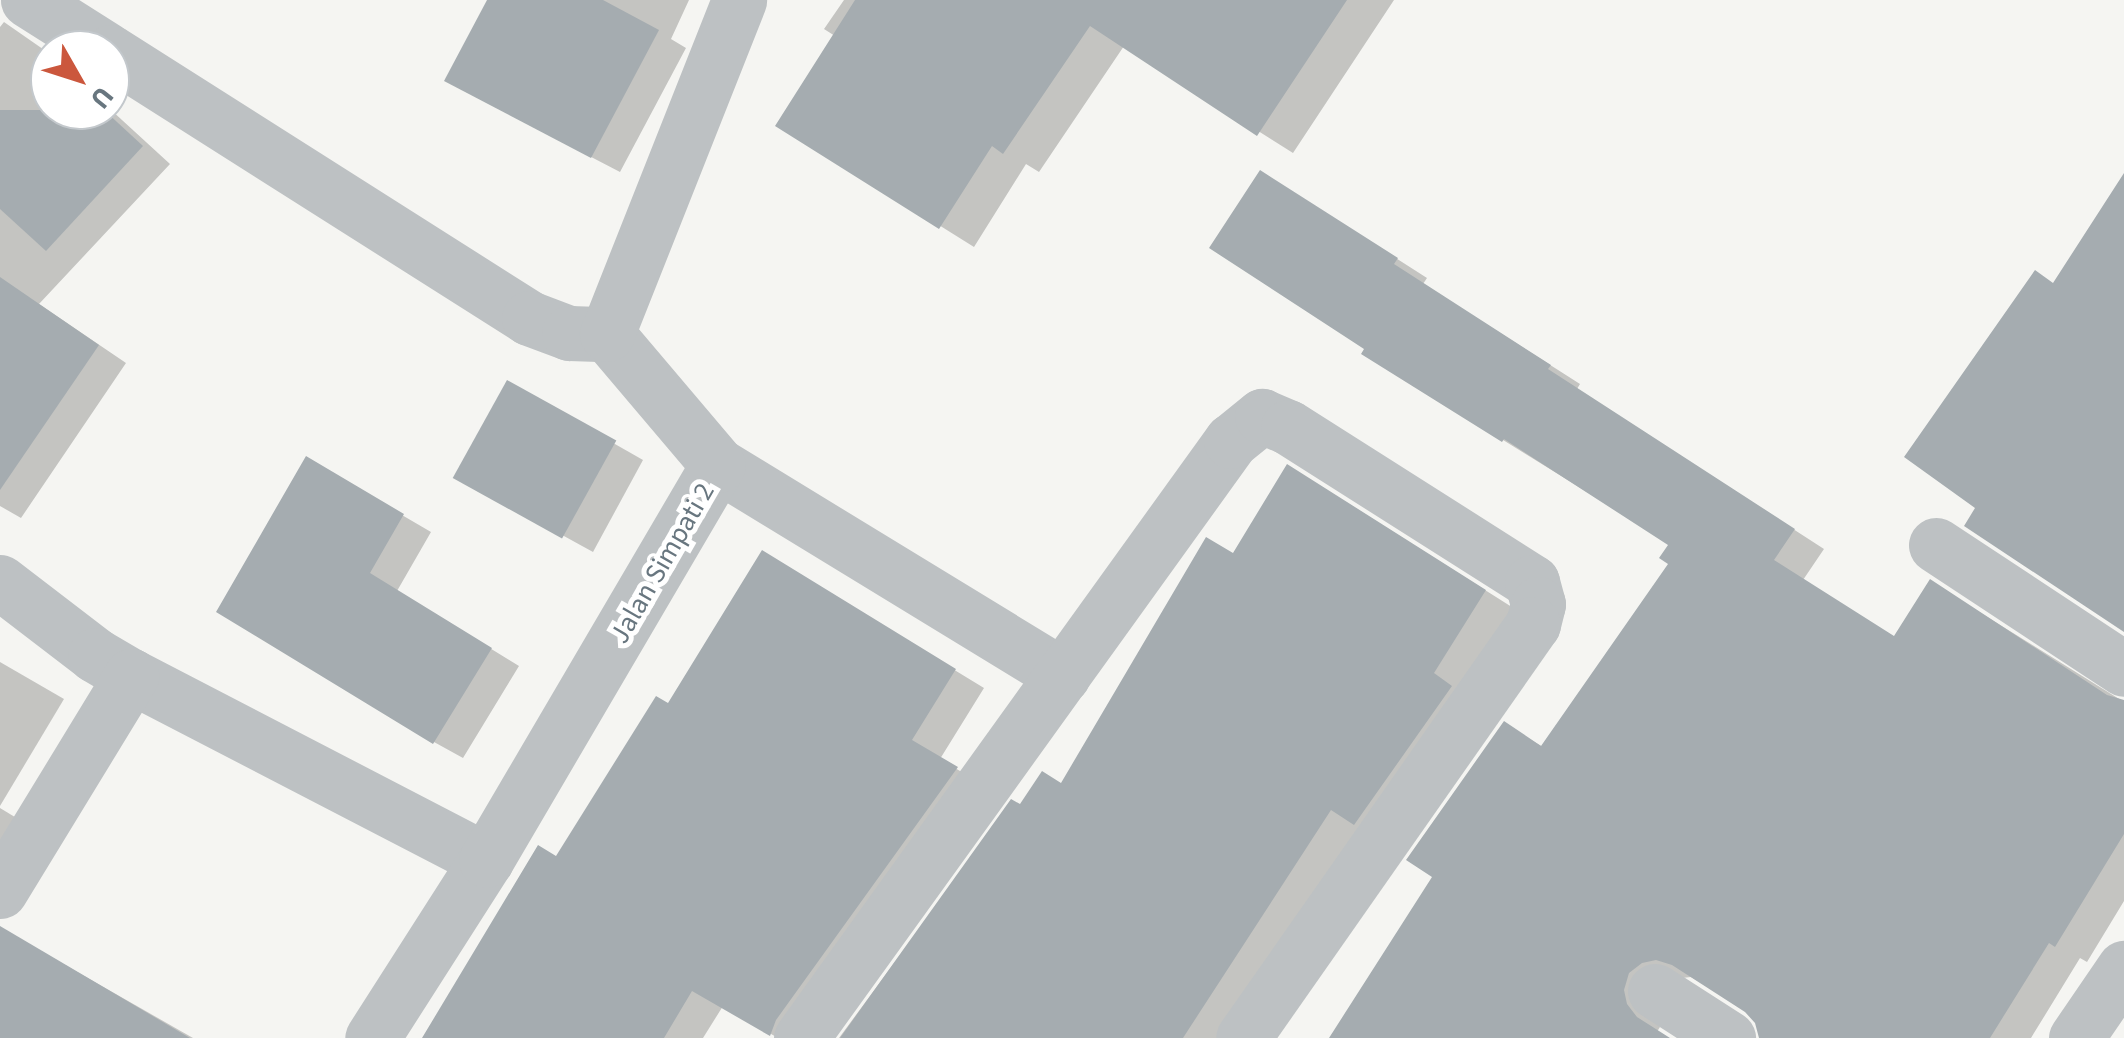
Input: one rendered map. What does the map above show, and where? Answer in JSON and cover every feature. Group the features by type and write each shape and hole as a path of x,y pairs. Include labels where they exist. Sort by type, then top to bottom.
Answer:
{"street":[{"path":"28,0 75,30"},
{"path":"130,65 529,318 568,333 607,334 739,0"},
{"name":"Jalan Simpati 2","path":"372,1038 486,860 718,464 607,334"},
{"path":"801,1038 1232,441 1262,416 1288,427 1532,582 1538,604 1533,624 1243,1038"},
{"path":"718,464 1063,676"},
{"path":"1936,545 2124,669"},
{"path":"0,582 95,656 486,860"},
{"path":"0,891 131,676"},
{"path":"2076,1038 2124,968"},
{"path":"1656,991 1728,1038"}],"building":[{"path":"487,0 603,0 659,30 591,158 444,81"},
{"path":"855,0 1347,0 1257,136 1090,26 1003,154 992,146 939,229 775,126"},
{"path":"0,110 30,110 30,130 126,130 143,146 46,251 0,209"},
{"path":"1260,170 1398,258 1394,264 1551,365 1548,369 1795,529 1774,560 1894,636 1930,579 2107,695 2124,700 2124,834 2055,947 2049,943 1990,1038 1759,1038 1755,1023 1745,1012 1672,965 1656,960 1642,963 1629,973 1624,990 1627,1004 1637,1017 1670,1038 1329,1038 1432,877 1406,860 1504,721 1541,746 1668,564 1659,558 1668,545 1504,439 1502,442 1361,354 1364,349 1209,248"},
{"path":"2124,173 2124,632 1964,526 1975,508 1904,457 2035,270 2053,283"},
{"path":"0,277 99,345 0,490"},
{"path":"507,380 616,441 562,539 453,478"},
{"path":"306,456 404,514 370,573 492,648 433,744 216,612"},
{"path":"1287,464 1486,590 1434,673 1452,686 1354,825 1331,810 1183,1038 840,1038 1011,799 1020,804 1042,771 1061,783 1206,537 1233,553"},
{"path":"762,550 956,669 912,740 958,767 776,1020 770,1036 692,991 664,1038 422,1038 538,845 556,856 656,696 668,703"},
{"path":"0,926 190,1038 0,1038"}]}
